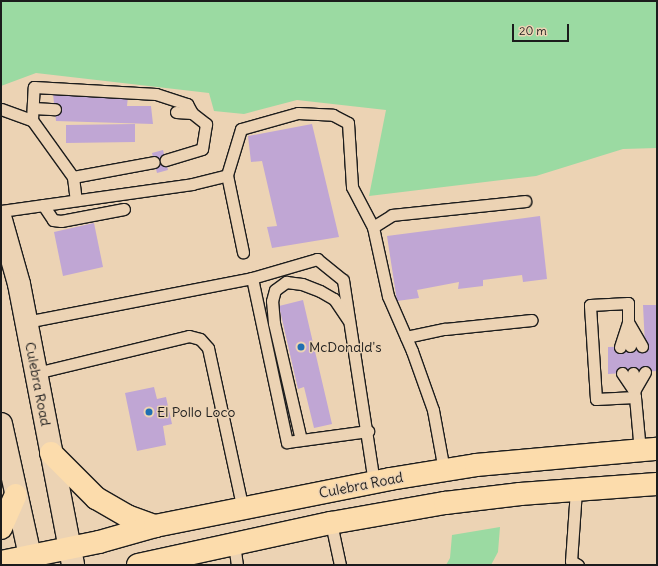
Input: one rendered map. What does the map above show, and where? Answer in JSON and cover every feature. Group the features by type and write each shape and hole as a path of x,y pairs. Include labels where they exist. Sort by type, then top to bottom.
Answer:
{"main road":[{"name":"Culebra Road","path":"1,220 26,322 71,557 155,526 243,510 374,482 444,470 648,450"},
{"path":"1,424 31,561"},
{"path":"51,453 96,498 127,516 155,526"},
{"path":"138,565 235,555 331,523 445,503 576,490 657,484"},
{"path":"1,528 16,495"},
{"path":"1,562 71,557"}],"lane":[{"path":"76,200 73,177 32,114 34,87 156,94 187,104 192,113 206,124 202,149 166,160"},
{"path":"1,109 32,114 55,109"},
{"path":"176,112 192,113"},
{"path":"243,252 227,175 241,129 298,113 333,115 348,123 352,187 373,227 388,296 406,337 432,410 444,470"},
{"path":"73,177 154,162"},
{"path":"1,211 192,184 227,175"},
{"path":"373,227 392,215 525,201"},
{"path":"43,205 53,220 61,221 124,209"},
{"path":"26,322 252,278 318,259 343,280 368,431 374,482"},
{"path":"252,278 287,442 368,431"},
{"path":"301,440 274,322 272,301 275,290 286,282 302,284 320,291 334,299 350,324"},
{"path":"625,346 628,322 628,302 590,305 596,399 635,394"},
{"path":"406,337 444,329 532,320"},
{"path":"628,322 642,346"},
{"path":"36,373 189,336 200,339 208,348 243,510"},
{"path":"635,394 645,372"},
{"path":"627,373 635,394 648,450"},
{"path":"576,490 571,561 578,565"},
{"path":"331,523 340,565"}],"green space":[{"path":"1,1 657,1 657,148 623,149 536,176 369,196 386,110 297,100 244,114 214,111 209,93 36,73 1,86"},
{"path":"500,527 498,552 491,565 446,565 450,558 452,535"}],"building":[{"path":"53,94 128,96 127,106 151,106 153,124 56,121"},
{"path":"135,124 135,142 66,143 66,125"},
{"path":"312,124 339,237 272,248 267,227 277,226 262,161 251,162 248,136"},
{"path":"163,150 168,170 157,173 152,153"},
{"path":"540,216 547,279 523,282 522,275 483,280 483,286 458,289 459,282 417,290 419,298 397,301 387,236"},
{"path":"94,223 103,267 63,276 54,232"},
{"name":"McDonald's","path":"303,300 332,424 314,428 304,387 298,389 279,306"},
{"path":"643,305 657,305 657,371 608,374 608,347 645,346"},
{"name":"El Pollo Loco","path":"154,387 157,399 166,397 172,424 163,426 166,445 137,451 125,393"}],"place":[{"name":"McDonald's","path":"301,347"},
{"name":"El Pollo Loco","path":"149,412"}]}
